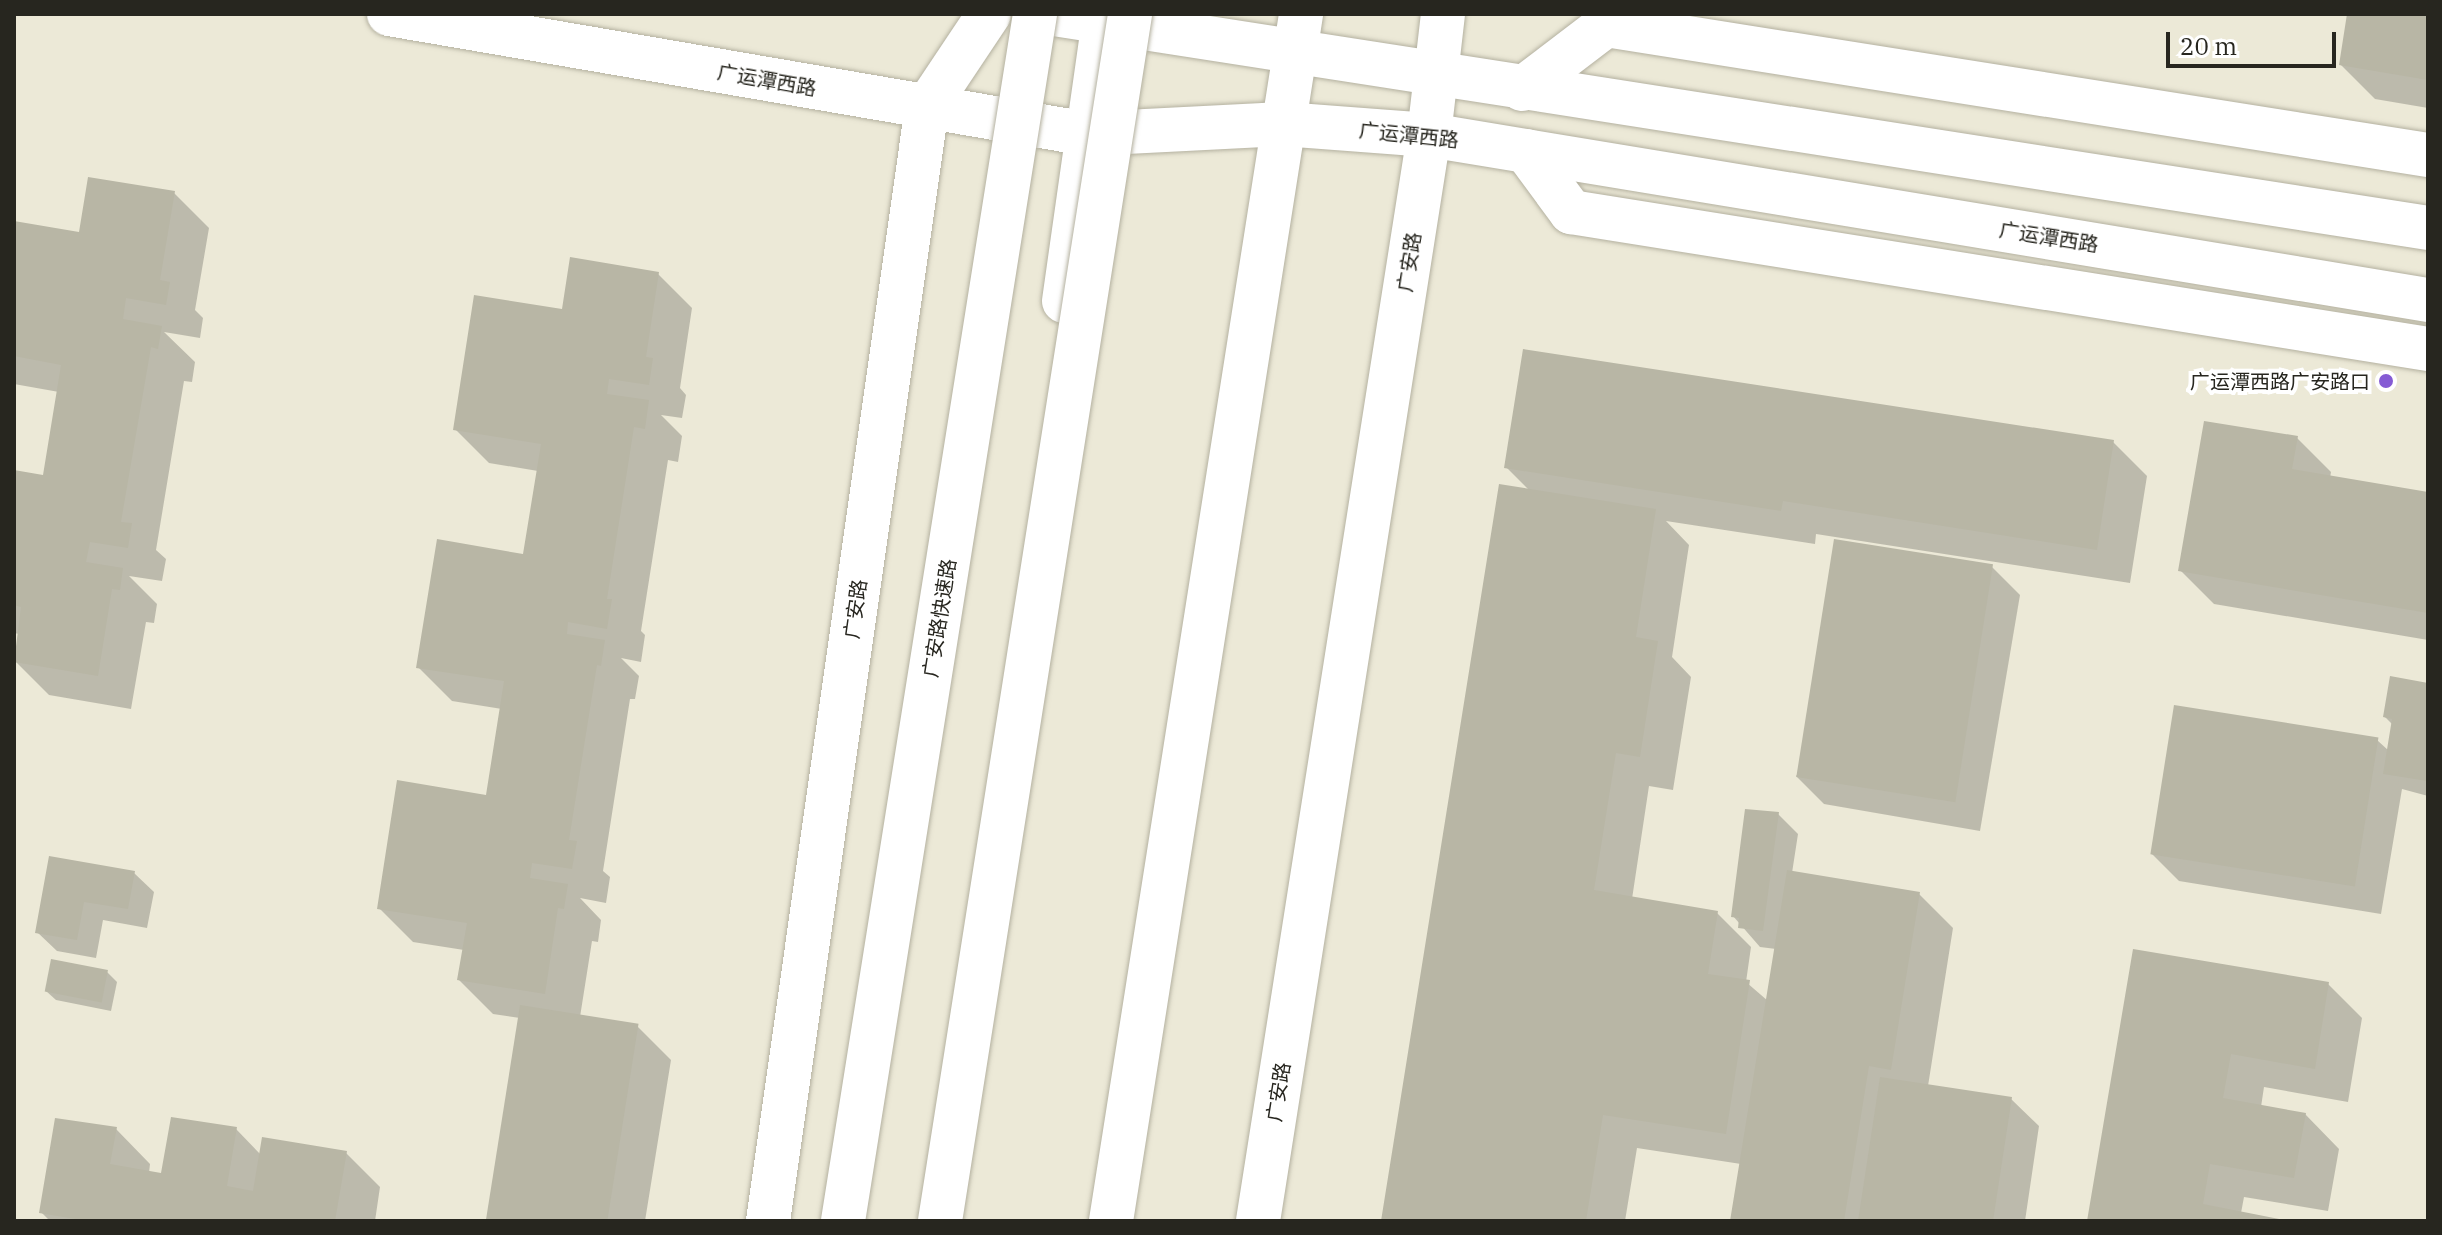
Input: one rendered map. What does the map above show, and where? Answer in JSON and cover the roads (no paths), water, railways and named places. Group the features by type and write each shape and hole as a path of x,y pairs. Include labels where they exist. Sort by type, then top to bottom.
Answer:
{"main road":[{"name":"广运潭西路","path":"389,14 1087,134 1283,124 1429,135 2428,300"},
{"name":"广安路","path":"768,1221 927,107 989,14"},
{"name":"广安路快速路","path":"843,1221 1035,14"},
{"path":"1054,14 1299,31 1435,75 2428,228"},
{"name":"广安路","path":"1258,1221 1429,135 1443,14"},
{"path":"933,1221 1087,134 1113,17"},
{"path":"940,1221 1113,17"},
{"path":"1522,89 1606,25 2428,155"},
{"path":"1111,1221 1299,31"},
{"path":"1526,151 1571,212 2428,349"}],"place":[{"name":"广运潭西路广安路口","path":"2386,381"}]}
